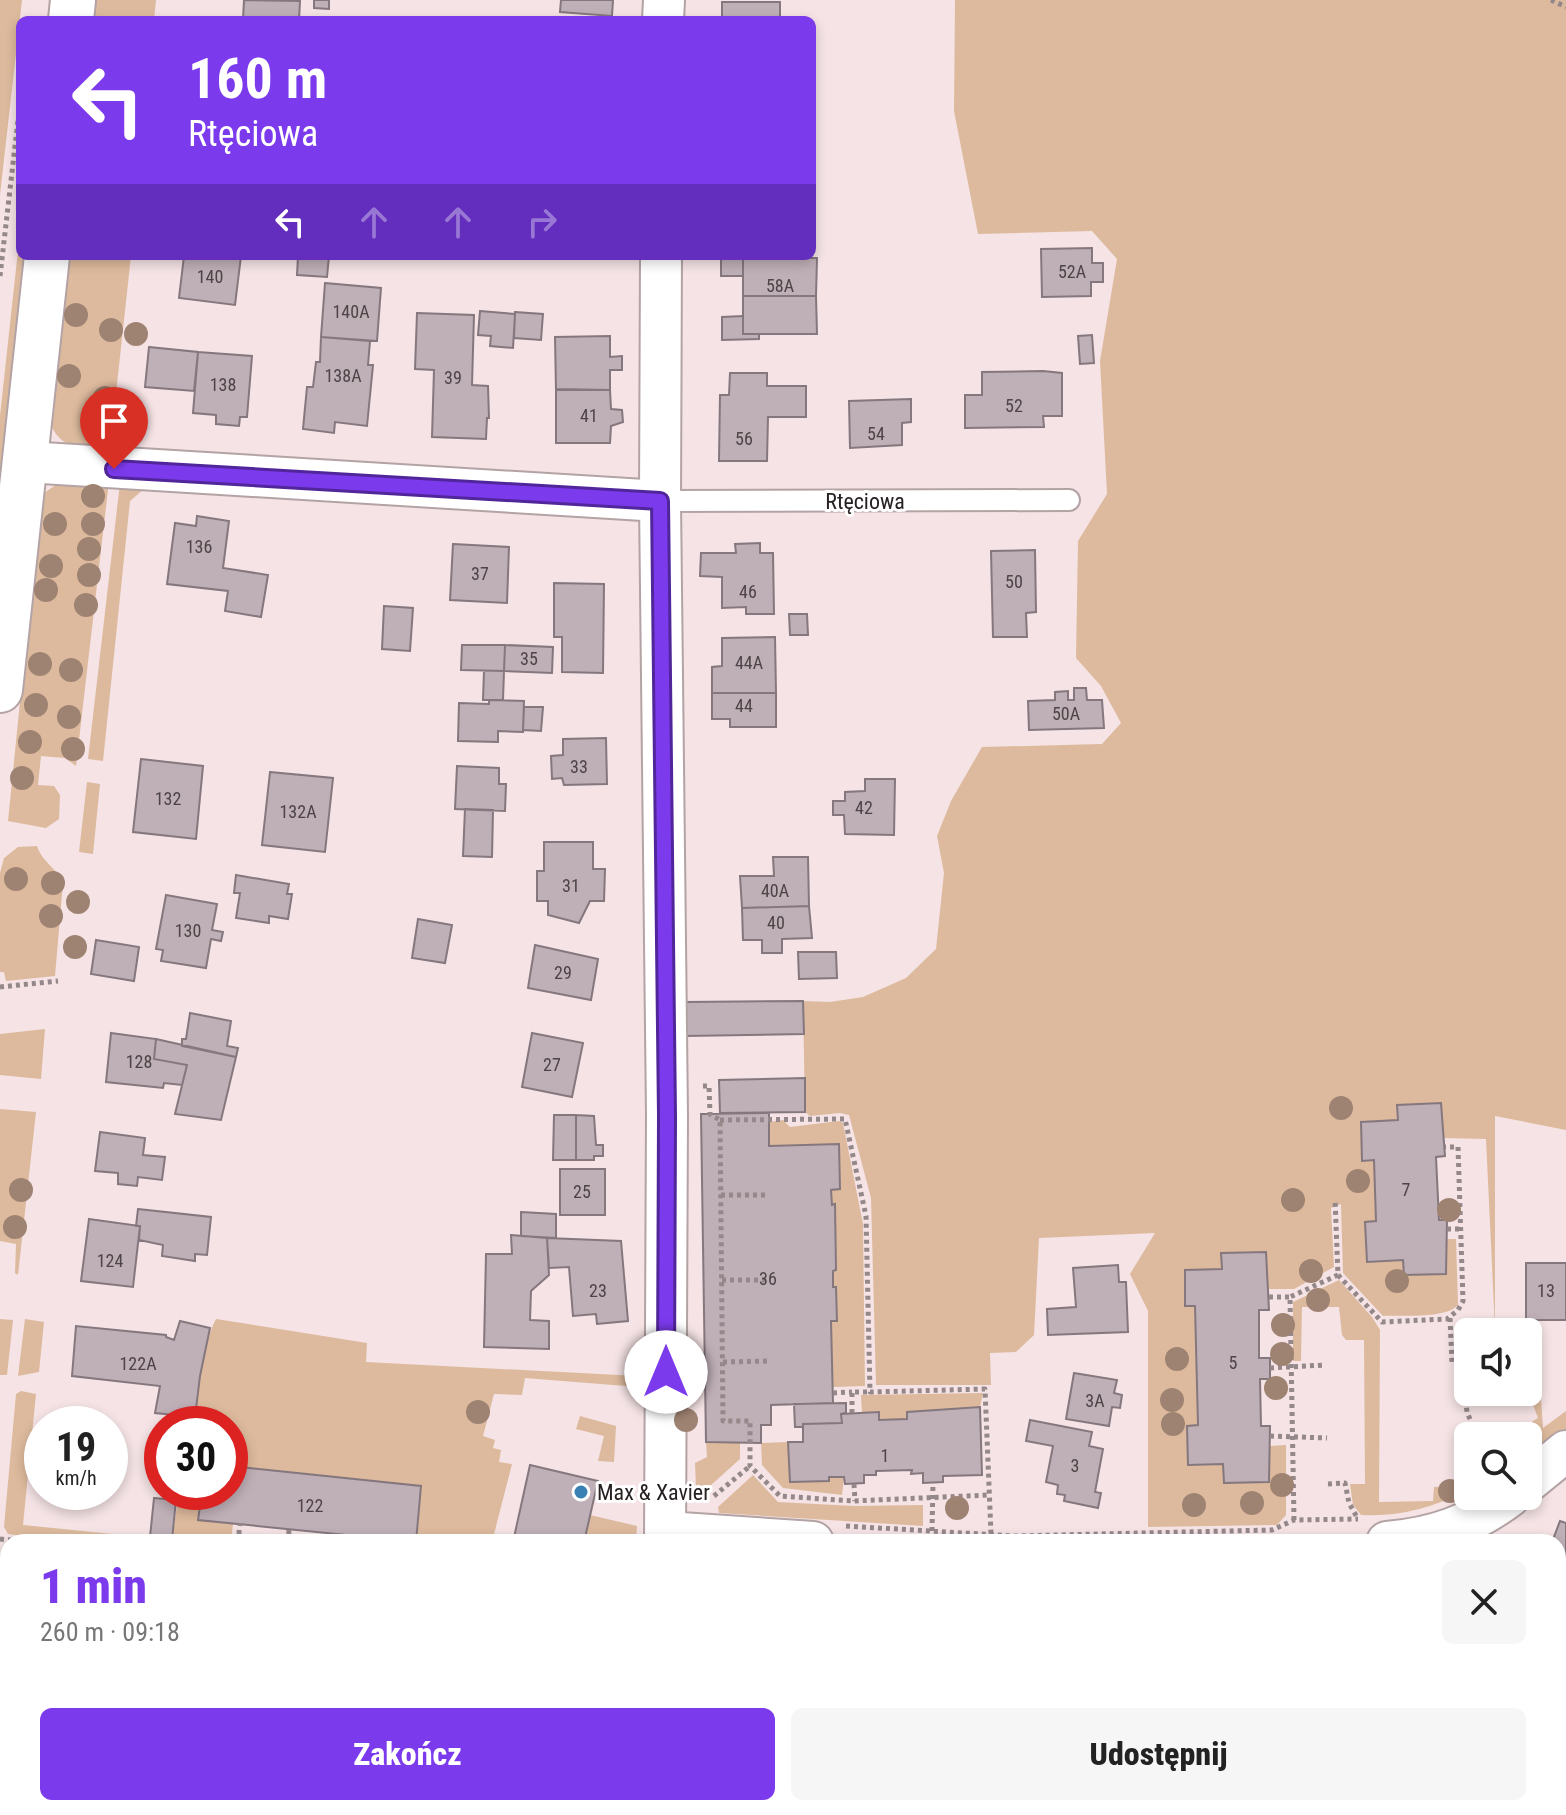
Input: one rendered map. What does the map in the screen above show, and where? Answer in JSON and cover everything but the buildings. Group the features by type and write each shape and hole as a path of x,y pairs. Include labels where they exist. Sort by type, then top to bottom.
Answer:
{"street":[{"path":"0,690 47,260"},
{"path":"661,260 660,501 667,1116 666,1534"},
{"name":"Rtęciowa","path":"26,462 660,501"},
{"path":"1542,1471 1566,1451"},
{"path":"1439,1534 1454,1530 1491,1510"},
{"path":"1372,1526 1413,1534"}],"lane":[{"name":"Rtęciowa","path":"660,501 1069,500"}],"path":[{"path":"1551,0 1566,7"},
{"path":"0,276 16,149"},
{"path":"0,987 58,981"},
{"path":"710,1114 720,1120 845,1119 866,1216 870,1392"},
{"path":"720,1120 723,1421 750,1421 750,1466 780,1496 855,1501 989,1495"},
{"path":"1445,1147 1458,1147 1461,1229 1463,1301 1450,1317 1452,1363 1462,1370 1471,1422"},
{"path":"721,1195 768,1195"},
{"path":"1335,1199 1338,1275 1382,1322 1450,1317"},
{"path":"1447,1229 1461,1229"},
{"path":"1269,1297 1290,1297 1338,1275"},
{"path":"722,1280 767,1280"},
{"path":"1290,1297 1294,1520"},
{"path":"723,1362 769,1361"},
{"path":"1270,1368 1325,1365"},
{"path":"833,1393 985,1389 991,1534"},
{"path":"852,1392 852,1413"},
{"path":"1270,1436 1327,1438"},
{"path":"710,1499 750,1466"},
{"path":"932,1531 933,1483"},
{"path":"1328,1484 1345,1483 1349,1503 1372,1526"},
{"path":"854,1484 855,1501"},
{"path":"828,1534 1272,1530 1294,1520 1372,1526"},
{"path":"239,1534 240,1524"},
{"path":"289,1530 289,1534"}],"shaded area":[{"path":"0,0 22,0 20,16 16,16 16,53 0,195"},
{"path":"96,0 156,0 154,16 94,16"},
{"path":"955,0 1566,0 1566,1130 1495,1116 1495,1318 1486,1139 1443,1138 1441,1103 1398,1105 1398,1120 1361,1122 1362,1160 1374,1160 1376,1221 1367,1261 1403,1260 1404,1275 1445,1274 1445,1239 1456,1239 1458,1305 1452,1309 1434,1314 1383,1316 1343,1273 1341,1204 1331,1208 1334,1267 1294,1289 1269,1289 1221,1254 1222,1269 1185,1270 1185,1306 1195,1306 1198,1425 1187,1426 1223,1464 1224,1482 1268,1446 1286,1445 1286,1515 1277,1525 1148,1527 1148,1311 1130,1274 1155,1233 1039,1238 1034,1335 1016,1352 990,1353 991,1385 876,1385 871,1198 849,1115 810,1116 805,1112 803,1001 830,1002 863,997 906,978 936,949 944,873 937,836 951,801 982,747 1102,744 1121,723 1101,686 1076,658 1078,541 1107,494 1100,361 1117,259 1092,231 978,234 954,111"},
{"path":"17,260 23,260 0,491 0,416"},
{"path":"67,260 131,260 110,448 81,447 65,442 59,438 49,420"},
{"path":"66,478 109,481 76,766 65,758 41,756 38,785 54,786 60,795 59,819 46,828 8,821 40,503 44,493"},
{"path":"120,483 167,487 166,491 145,488 130,501 103,761 88,759"},
{"path":"87,782 100,784 93,854 79,852"},
{"path":"37,846 63,883 55,976 6,981 4,972 0,972 0,873 4,858 18,847"},
{"path":"45,1029 41,1079 0,1075 0,1034"},
{"path":"0,1109 36,1112 18,1275 15,1273 16,1244 0,1241"},
{"path":"783,1120 790,1127 843,1123 863,1224 865,1386 833,1387 831,1321 837,1320 836,1288 833,1287 833,1271 836,1270 835,1205 832,1205 831,1190 840,1189 839,1145 769,1146 769,1122"},
{"path":"1339,1280 1380,1330 1379,1502 1433,1501 1434,1487 1454,1486 1454,1496 1402,1513 1361,1515 1353,1505 1350,1484 1365,1484 1364,1340 1346,1340 1342,1335 1339,1307 1302,1307 1301,1361 1293,1361 1293,1302"},
{"path":"0,1319 13,1320 7,1375 0,1375"},
{"path":"25,1319 44,1322 39,1372 18,1376"},
{"path":"216,1319 367,1343 366,1362 638,1376 638,1387 525,1378 522,1395 494,1394 483,1436 495,1440 493,1448 501,1450 499,1462 512,1464 494,1534 417,1534 421,1486 248,1468 248,1406 196,1406 205,1352"},
{"path":"21,1391 36,1394 35,1406 24,1406 23,1525 112,1534 8,1534 4,1527 16,1394"},
{"path":"983,1393 980,1407 908,1412 907,1419 879,1420 862,1413 861,1395"},
{"path":"1533,1406 1541,1406 1543,1428 1566,1411 1566,1429 1542,1446 1542,1422 1531,1422 1538,1418"},
{"path":"580,1416 616,1426 614,1462 598,1461 604,1436 576,1429"},
{"path":"706,1442 740,1443 740,1459 700,1495 696,1488 695,1463 707,1457"},
{"path":"788,1442 790,1482 829,1481 829,1477 844,1477 842,1495 783,1488 762,1465 761,1443"},
{"path":"753,1475 778,1502 854,1506 923,1505 923,1526 719,1513 718,1507"},
{"path":"176,1510 199,1510 198,1520 233,1524 232,1534 173,1534"},
{"path":"590,1515 637,1526 636,1534 586,1534"}],"place":[{"name":"Max & Xavier","path":"581,1492"}],"route":[{"path":"114,469 660,501 667,1116 666,1372"}]}
